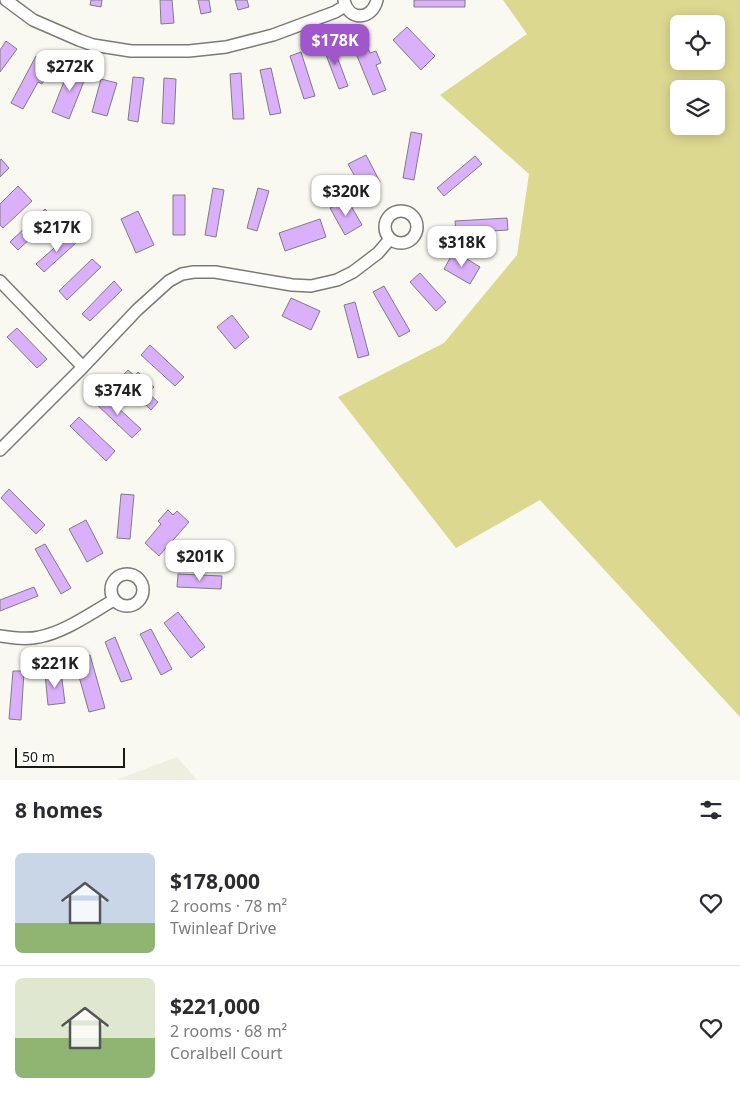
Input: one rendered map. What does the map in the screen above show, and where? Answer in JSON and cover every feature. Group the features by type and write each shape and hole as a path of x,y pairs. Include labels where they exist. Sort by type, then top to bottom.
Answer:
{"street":[{"path":"6,0 33,20 93,45 131,50 189,51 226,47 273,35 334,12 344,3 353,14 363,15 372,10 377,0"},
{"path":"0,450 137,310 168,281 182,274 215,272 292,285 311,286 337,280 353,272 378,253 390,239"},
{"path":"0,281 83,367"},
{"path":"0,636 39,638 71,625 114,600"}],"shaded area":[{"path":"503,0 740,0 740,717 540,500 456,548 338,397 444,343 517,255 529,174 440,95 527,34"},
{"path":"177,757 197,780 116,780"}],"building":[{"path":"91,0 102,0 101,7 90,5"},
{"path":"160,0 172,0 174,23 161,24"},
{"path":"198,0 209,0 211,12 201,14"},
{"path":"235,0 247,0 249,7 238,10"},
{"path":"414,0 465,0 465,7 414,7"},
{"path":"407,27 435,56 421,70 393,40"},
{"path":"6,41 17,49 0,72 0,50"},
{"path":"332,43 348,86 339,89 323,47"},
{"path":"367,46 370,53 376,51 381,63 376,65 386,90 373,95 355,51"},
{"path":"301,52 315,96 304,99 290,56"},
{"path":"36,56 46,62 42,70 48,73 42,84 38,82 23,109 11,103"},
{"path":"71,64 88,71 69,119 52,112"},
{"path":"271,68 281,113 270,115 260,70"},
{"path":"241,73 244,119 233,119 230,74"},
{"path":"133,77 144,78 138,122 128,120"},
{"path":"164,78 176,79 174,124 162,123"},
{"path":"101,79 117,83 107,116 92,112"},
{"path":"411,132 422,134 414,180 403,178"},
{"path":"366,155 380,182 363,191 348,164"},
{"path":"475,156 482,164 444,196 437,188"},
{"path":"1,159 9,168 0,177 0,161"},
{"path":"18,186 32,201 3,228 0,225 0,204"},
{"path":"213,188 224,190 216,237 205,235"},
{"path":"258,188 269,191 257,231 247,228"},
{"path":"173,195 185,195 185,235 173,235"},
{"path":"347,199 362,225 345,235 330,208"},
{"path":"45,209 53,217 18,250 10,242"},
{"path":"138,211 154,245 136,253 121,219"},
{"path":"507,218 508,230 456,233 455,221"},
{"path":"320,219 326,237 285,251 279,233"},
{"path":"70,234 77,242 44,272 36,264"},
{"path":"454,251 480,267 470,284 444,269"},
{"path":"92,259 101,267 67,300 59,291"},
{"path":"420,273 446,302 436,311 410,282"},
{"path":"114,281 122,290 90,321 82,314"},
{"path":"384,286 410,331 399,337 373,292"},
{"path":"291,298 320,311 311,330 282,316"},
{"path":"355,302 369,355 358,358 344,305"},
{"path":"232,315 249,337 235,349 217,327"},
{"path":"17,328 47,359 37,368 7,337"},
{"path":"150,345 184,377 175,386 141,355"},
{"path":"128,370 135,376 138,372 154,387 148,393 158,402 151,410 119,379"},
{"path":"103,394 141,429 132,438 94,402"},
{"path":"79,417 115,451 106,461 70,426"},
{"path":"9,489 45,525 36,534 1,498"},
{"path":"121,494 134,495 130,539 117,538"},
{"path":"168,510 173,515 177,511 189,522 159,556 145,543 161,524 158,521"},
{"path":"86,520 103,553 87,562 69,529"},
{"path":"45,544 71,588 61,594 35,549"},
{"path":"178,574 222,576 221,589 177,587"},
{"path":"34,587 38,596 0,611 0,600"},
{"path":"178,612 205,647 191,658 164,623"},
{"path":"151,629 172,669 161,675 140,634"},
{"path":"115,637 132,679 121,682 105,642"},
{"path":"90,655 105,708 89,712 74,659"},
{"path":"13,671 24,671 21,720 9,719"},
{"path":"61,672 65,703 48,705 45,674"}]}
